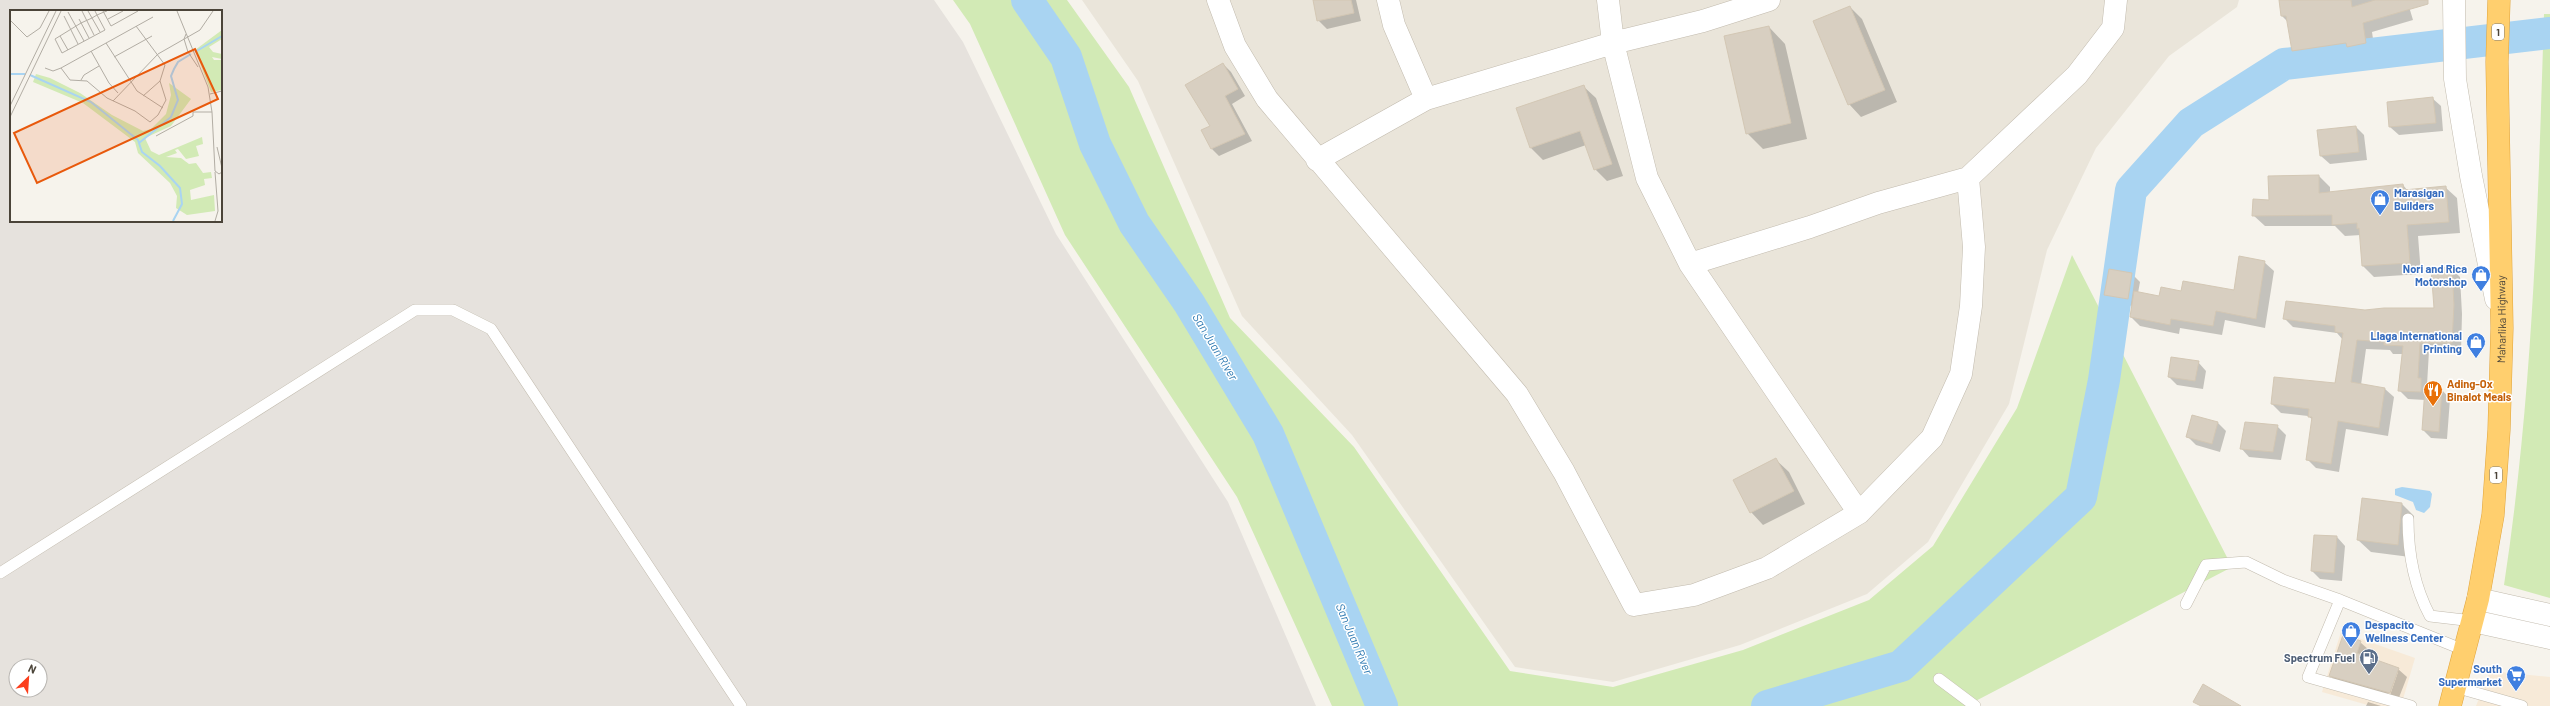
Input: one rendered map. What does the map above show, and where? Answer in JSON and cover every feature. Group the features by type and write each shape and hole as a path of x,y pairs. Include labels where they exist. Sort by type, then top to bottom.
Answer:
{"highway":[{"name":"Maharlika Highway","path":"2452,697 2478,599 2493,515 2499,430 2502,328 2497,62 2499,1"}],"street":[{"path":"1218,0 1235,46 1267,100 1517,394 1564,472 1634,605 1694,595 1767,568 1859,513 1932,438 1961,374 1971,306 1974,248 1968,178"},
{"path":"1388,0 1394,25 1426,99"},
{"path":"1608,0 1613,43 1647,178 1690,264 1859,513"},
{"path":"1317,160 1426,99 1613,43 1703,21 1769,0"},
{"path":"1690,264 1810,227 1878,203 1968,178 2077,75 2113,28 2116,0"},
{"path":"2454,2 2455,79 2471,176 2502,328"},
{"path":"2478,599 2550,615"},
{"path":"2473,621 2550,638"}],"lane":[{"path":"0,573 415,310 453,310 491,329 741,706"},
{"path":"2408,519 2408,544 2414,577 2422,601 2430,616 2473,621"},
{"path":"2186,604 2206,565 2246,562 2283,580 2340,600 2464,650"},
{"path":"2340,600 2308,677 2411,706"},
{"path":"1939,679 1975,706"},
{"path":"2452,697 2522,706"}],"shaded area":[{"path":"0,0 934,0 963,42 1056,234 1228,502 1316,706 0,706"},
{"path":"1082,0 2239,0 2237,7 2169,56 2096,148 2047,250 2009,404 1928,542 1867,594 1740,645 1613,682 1515,667 1352,435 1242,316 1138,81"},
{"name":"Spectrum Fuel","path":"2341,632 2415,658 2401,706 2371,706 2322,692"},
{"name":"South Supermarket","path":"2490,671 2550,677 2550,706 2476,706"}],"green space":[{"path":"953,0 1067,0 1129,87 1230,318 1354,447 1510,671 1613,687 1743,650 1869,600 1933,546 2017,408 2072,255 2232,567 1966,706 1332,706 1237,497 1065,235 970,24"},
{"path":"2544,14 2550,14 2550,598 2504,585 2522,442 2533,300"}],"water":[{"path":"2402,487 2430,491 2432,494 2430,507 2424,513 2416,510 2413,502 2395,495 2395,489"}],"building":[{"path":"1313,0 1351,0 1354,13 1317,21"},
{"path":"2279,0 2351,0 2352,7 2375,0 2428,0 2428,4 2363,23 2366,43 2347,47 2346,43 2292,51 2286,16 2281,16"},
{"path":"1850,6 1885,90 1848,105 1813,21"},
{"path":"1769,26 1791,123 1746,134 1724,36"},
{"path":"1223,63 1238,89 1225,96 1245,134 1211,149 1201,130 1210,126 1185,85"},
{"path":"1584,85 1612,164 1594,170 1580,131 1530,148 1516,108"},
{"path":"2433,97 2436,123 2389,127 2387,102"},
{"path":"2356,126 2359,152 2320,156 2317,130"},
{"path":"2319,175 2319,193 2403,184 2404,190 2446,186 2449,222 2407,225 2410,263 2362,266 2359,228 2357,229 2357,223 2332,225 2332,215 2252,216 2253,199 2269,200 2268,176"},
{"path":"2239,256 2265,261 2256,319 2216,311 2213,326 2171,319 2170,325 2130,317 2134,291 2159,296 2161,287 2181,291 2183,281 2234,290"},
{"path":"2452,267 2454,305 2452,343 2420,343 2418,378 2421,378 2421,392 2398,391 2403,346 2384,345 2384,342 2357,340 2351,382 2385,388 2379,428 2338,421 2331,464 2306,460 2312,417 2308,417 2309,409 2271,404 2274,377 2335,383 2343,333 2335,332 2335,326 2283,319 2286,301 2365,310 2384,308 2434,308 2431,268"},
{"path":"2109,269 2132,273 2128,299 2104,295"},
{"path":"2171,357 2199,361 2195,381 2168,377"},
{"path":"2425,388 2442,389 2439,432 2422,430"},
{"path":"2192,415 2218,422 2212,444 2186,437"},
{"path":"2245,422 2278,425 2273,452 2240,449"},
{"path":"1776,458 1794,491 1750,513 1733,480"},
{"path":"2362,498 2402,503 2398,545 2357,540"},
{"path":"2314,535 2337,536 2334,573 2311,571"},
{"path":"2343,635 2361,641 2357,653 2399,668 2390,693 2329,676"},
{"path":"2203,684 2241,706 2201,706 2193,702"}],"waterway":[{"name":"San Juan River","path":"1027,0 1066,57 1095,144 1134,223 1189,303 1268,434 1382,706"},
{"path":"1767,706 1901,666 2081,497 2104,380 2131,190 2191,123 2284,64 2550,33"}],"place":[{"name":"Marasigan Builders","path":"2380,216"},
{"name":"Nori and Rica Motorshop","path":"2481,292"},
{"name":"Llaga International Printing","path":"2476,359"},
{"name":"Ading-Ox Binalot Meals","path":"2433,407"},
{"name":"Despacito Wellness Center","path":"2351,648"},
{"name":"Spectrum Fuel","path":"2369,675"},
{"name":"South Supermarket","path":"2516,692"}]}
